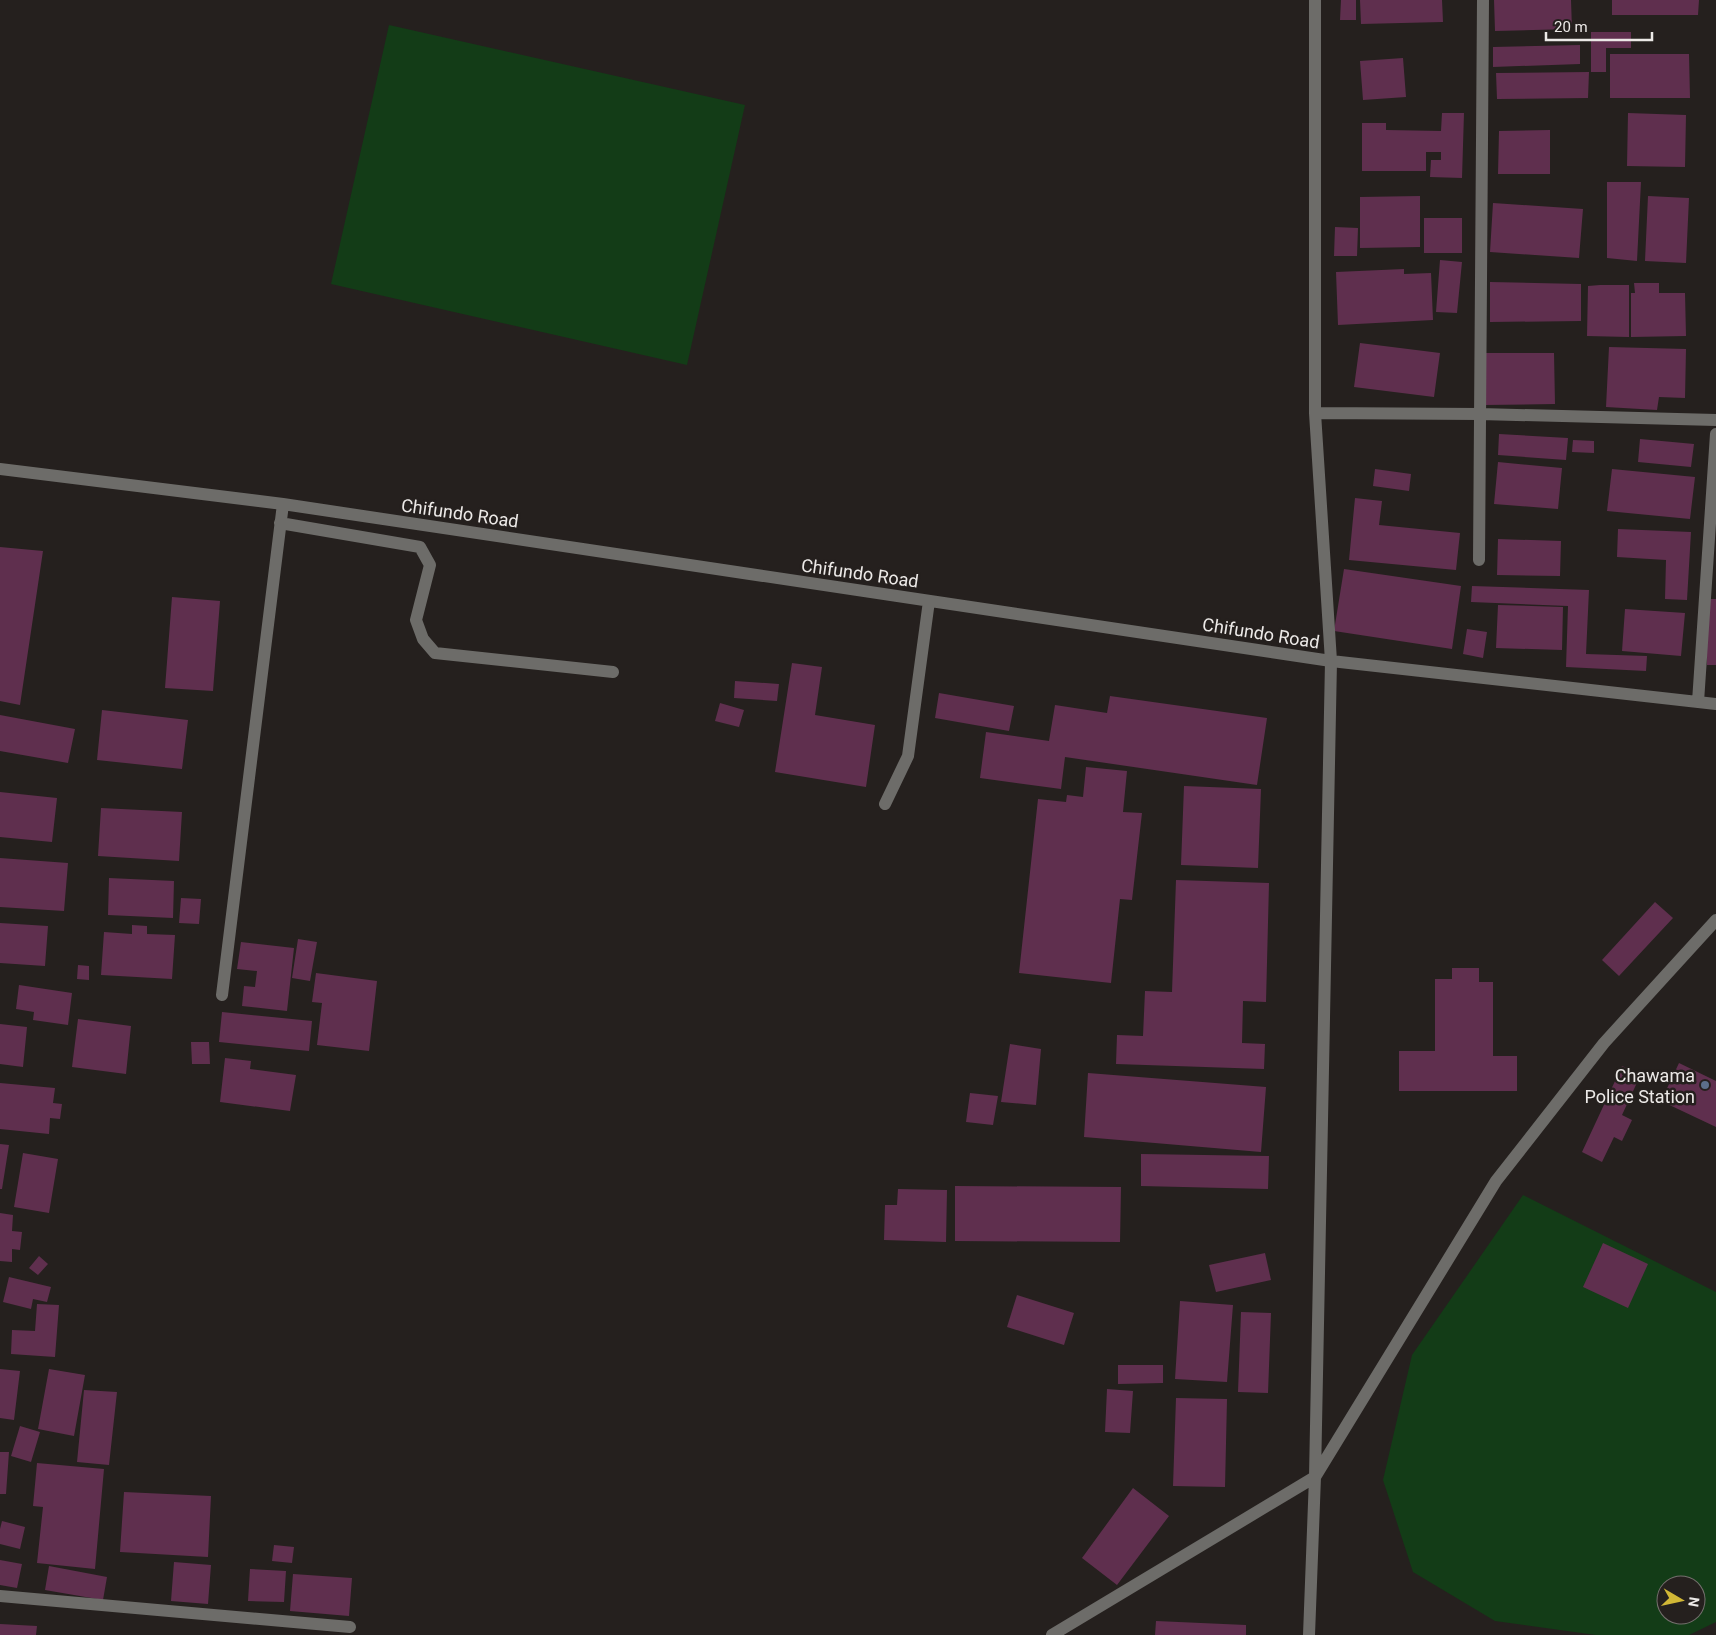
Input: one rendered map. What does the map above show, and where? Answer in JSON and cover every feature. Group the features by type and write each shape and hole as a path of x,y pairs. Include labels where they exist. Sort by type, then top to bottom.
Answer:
{"street":[{"path":"1309,1635 1315,1477 1331,661 1314,413 1315,0"},
{"path":"1479,560 1483,0"},
{"path":"1314,413 1480,414 1716,420"},
{"path":"1698,702 1716,434"},
{"name":"Chifundo Road","path":"0,469 283,504 1331,661 1716,704"},
{"path":"222,994 283,504"},
{"path":"280,523 420,547 430,565 416,620 423,639 435,653 613,672"},
{"path":"885,804 908,756 929,601"},
{"path":"1052,1635 1315,1477 1496,1181 1604,1043 1716,920"},
{"path":"0,1596 350,1627"}],"green space":[{"path":"389,25 745,105 687,365 331,284"},
{"path":"1523,1195 1716,1292 1716,1622 1689,1635 1596,1635 1495,1621 1413,1572 1383,1480 1412,1355"}],"building":[{"path":"1341,0 1356,0 1356,20 1340,20"},
{"path":"1360,0 1442,0 1443,22 1361,24"},
{"path":"1494,0 1571,0 1572,29 1495,31"},
{"path":"1612,0 1699,0 1698,15 1612,15"},
{"path":"1591,32 1631,32 1631,48 1606,48 1606,72 1591,72"},
{"path":"1580,45 1580,64 1493,67 1493,47"},
{"path":"1610,54 1689,54 1690,98 1610,98"},
{"path":"1403,58 1406,97 1363,100 1360,61"},
{"path":"1589,72 1588,98 1497,99 1496,73"},
{"path":"1442,113 1464,113 1462,178 1430,177 1431,160 1441,160 1441,152 1426,152 1426,171 1362,171 1362,123 1386,123 1386,130 1441,131"},
{"path":"1628,113 1686,115 1685,167 1627,166"},
{"path":"1550,130 1550,174 1498,174 1499,131"},
{"path":"1607,182 1641,182 1637,261 1607,258"},
{"path":"1420,196 1420,247 1360,248 1360,197"},
{"path":"1648,196 1689,198 1686,263 1645,261"},
{"path":"1493,203 1583,209 1579,258 1490,252"},
{"path":"1424,218 1462,218 1462,253 1424,253"},
{"path":"1335,227 1358,228 1357,256 1334,256"},
{"path":"1440,260 1462,262 1457,313 1436,312"},
{"path":"1404,269 1404,274 1431,273 1433,320 1338,325 1336,272"},
{"path":"1490,282 1581,284 1581,321 1490,322"},
{"path":"1634,283 1659,283 1659,293 1685,293 1686,336 1631,337 1631,293 1635,293"},
{"path":"1629,285 1629,337 1587,336 1588,286"},
{"path":"1360,343 1440,353 1434,397 1354,387"},
{"path":"1609,347 1686,349 1685,398 1659,397 1657,410 1606,407"},
{"path":"1484,353 1554,353 1555,404 1484,405"},
{"path":"1499,434 1568,438 1566,460 1498,455"},
{"path":"1640,439 1694,444 1691,467 1638,462"},
{"path":"1573,440 1594,441 1594,453 1572,452"},
{"path":"1498,462 1562,468 1558,509 1494,504"},
{"path":"1375,469 1411,474 1409,491 1373,486"},
{"path":"1612,469 1695,477 1690,519 1607,511"},
{"path":"1355,498 1382,501 1379,525 1460,533 1456,570 1349,560"},
{"path":"1618,529 1691,532 1687,600 1665,599 1666,560 1617,557"},
{"path":"1498,539 1561,541 1560,576 1497,575"},
{"path":"0,547 43,551 20,705 0,701"},
{"path":"1344,569 1461,586 1452,649 1334,631"},
{"path":"1472,586 1589,590 1586,654 1647,656 1646,671 1566,667 1568,606 1471,602"},
{"path":"172,597 220,601 213,691 165,688"},
{"path":"1707,599 1716,599 1716,665 1707,665"},
{"path":"1498,605 1563,607 1562,650 1496,648"},
{"path":"1625,609 1685,613 1681,656 1622,651"},
{"path":"1467,629 1487,632 1483,658 1463,654"},
{"path":"792,663 822,667 815,715 875,725 866,787 775,772"},
{"path":"735,681 779,684 777,701 734,698"},
{"path":"939,693 1014,706 1009,731 935,718"},
{"path":"1110,696 1267,718 1257,785 1065,757 1061,789 980,778 986,732 1049,741 1055,705 1107,713"},
{"path":"720,703 744,710 739,727 715,721"},
{"path":"102,710 188,720 182,769 97,760"},
{"path":"0,715 75,729 68,763 0,751"},
{"path":"1086,767 1127,771 1123,812 1142,813 1132,900 1120,899 1111,983 1019,973 1038,799 1066,802 1067,795 1083,797"},
{"path":"1184,786 1261,789 1258,868 1181,865"},
{"path":"0,792 57,798 52,842 0,837"},
{"path":"101,808 182,812 179,861 98,856"},
{"path":"0,858 68,863 64,911 0,907"},
{"path":"109,878 174,881 173,918 108,915"},
{"path":"1176,880 1269,883 1266,1002 1243,1001 1242,1043 1265,1044 1264,1069 1116,1064 1117,1035 1143,1036 1145,991 1172,992"},
{"path":"181,898 201,899 199,924 179,923"},
{"path":"1655,902 1673,918 1619,976 1602,960"},
{"path":"0,923 48,926 45,966 0,963"},
{"path":"132,925 147,926 147,934 175,935 172,979 101,975 104,932 132,934"},
{"path":"298,939 317,942 310,981 292,978"},
{"path":"241,942 294,948 287,1011 242,1006 244,986 255,987 257,971 237,969"},
{"path":"78,965 89,966 89,980 77,979"},
{"path":"1452,968 1479,968 1479,982 1493,982 1493,1056 1517,1056 1517,1091 1399,1091 1399,1051 1435,1051 1435,979 1452,979"},
{"path":"316,973 377,981 369,1051 317,1045 322,1003 312,1002"},
{"path":"19,985 72,993 68,1025 33,1020 34,1012 16,1009"},
{"path":"222,1012 312,1021 309,1051 219,1042"},
{"path":"78,1019 131,1026 126,1074 72,1067"},
{"path":"0,1024 27,1027 23,1067 0,1064"},
{"path":"191,1042 209,1042 210,1064 192,1064"},
{"path":"1010,1044 1041,1049 1036,1105 1001,1102"},
{"path":"225,1058 251,1061 250,1069 296,1075 290,1111 220,1102"},
{"path":"1679,1063 1716,1081 1716,1127 1661,1101"},
{"path":"1622,1066 1641,1074 1622,1115 1632,1120 1622,1141 1614,1137 1602,1162 1582,1152"},
{"path":"1088,1073 1266,1087 1261,1152 1084,1137"},
{"path":"0,1083 55,1088 53,1103 62,1104 60,1119 50,1118 49,1134 0,1129"},
{"path":"970,1093 998,1096 993,1125 966,1122"},
{"path":"0,1144 9,1145 2,1189 0,1189"},
{"path":"23,1153 58,1159 49,1213 14,1207"},
{"path":"1141,1154 1269,1156 1268,1189 1141,1186"},
{"path":"955,1186 1121,1187 1120,1242 955,1241"},
{"path":"898,1189 947,1190 946,1242 884,1240 885,1205 897,1205"},
{"path":"0,1213 13,1215 12,1231 22,1232 20,1250 12,1249 12,1262 0,1261"},
{"path":"1603,1243 1648,1264 1628,1308 1583,1287"},
{"path":"1265,1253 1271,1280 1216,1292 1209,1265"},
{"path":"39,1256 48,1264 38,1275 29,1268"},
{"path":"9,1277 51,1287 47,1302 33,1299 31,1309 3,1302"},
{"path":"1017,1295 1074,1313 1064,1345 1007,1327"},
{"path":"1180,1301 1233,1305 1227,1382 1175,1379"},
{"path":"37,1304 59,1305 55,1357 11,1354 12,1330 35,1331"},
{"path":"1241,1312 1271,1313 1268,1393 1238,1392"},
{"path":"1118,1365 1163,1365 1163,1383 1118,1384"},
{"path":"0,1369 20,1371 14,1420 0,1418"},
{"path":"49,1369 85,1375 74,1436 38,1429"},
{"path":"1107,1389 1133,1391 1130,1433 1105,1432"},
{"path":"84,1390 117,1392 109,1465 77,1462"},
{"path":"1176,1398 1227,1399 1225,1487 1173,1486"},
{"path":"20,1426 40,1432 31,1462 11,1456"},
{"path":"0,1452 9,1452 6,1494 0,1494"},
{"path":"37,1463 104,1469 95,1569 37,1563 43,1507 33,1506"},
{"path":"1133,1488 1169,1516 1117,1585 1082,1558"},
{"path":"124,1492 211,1496 208,1557 120,1552"},
{"path":"2,1521 25,1527 20,1549 0,1544"},
{"path":"274,1545 294,1547 292,1563 272,1561"},
{"path":"0,1560 22,1564 17,1588 0,1585"},
{"path":"174,1562 211,1565 208,1604 171,1601"},
{"path":"49,1566 107,1577 103,1600 45,1590"},
{"path":"250,1569 286,1571 284,1602 248,1601"},
{"path":"293,1574 352,1578 349,1616 290,1611"},
{"path":"1156,1621 1246,1625 1246,1635 1155,1635"},
{"path":"0,1624 37,1626 36,1635 0,1635"}],"place":[{"name":"Chawama Police Station","path":"1705,1085"}]}
